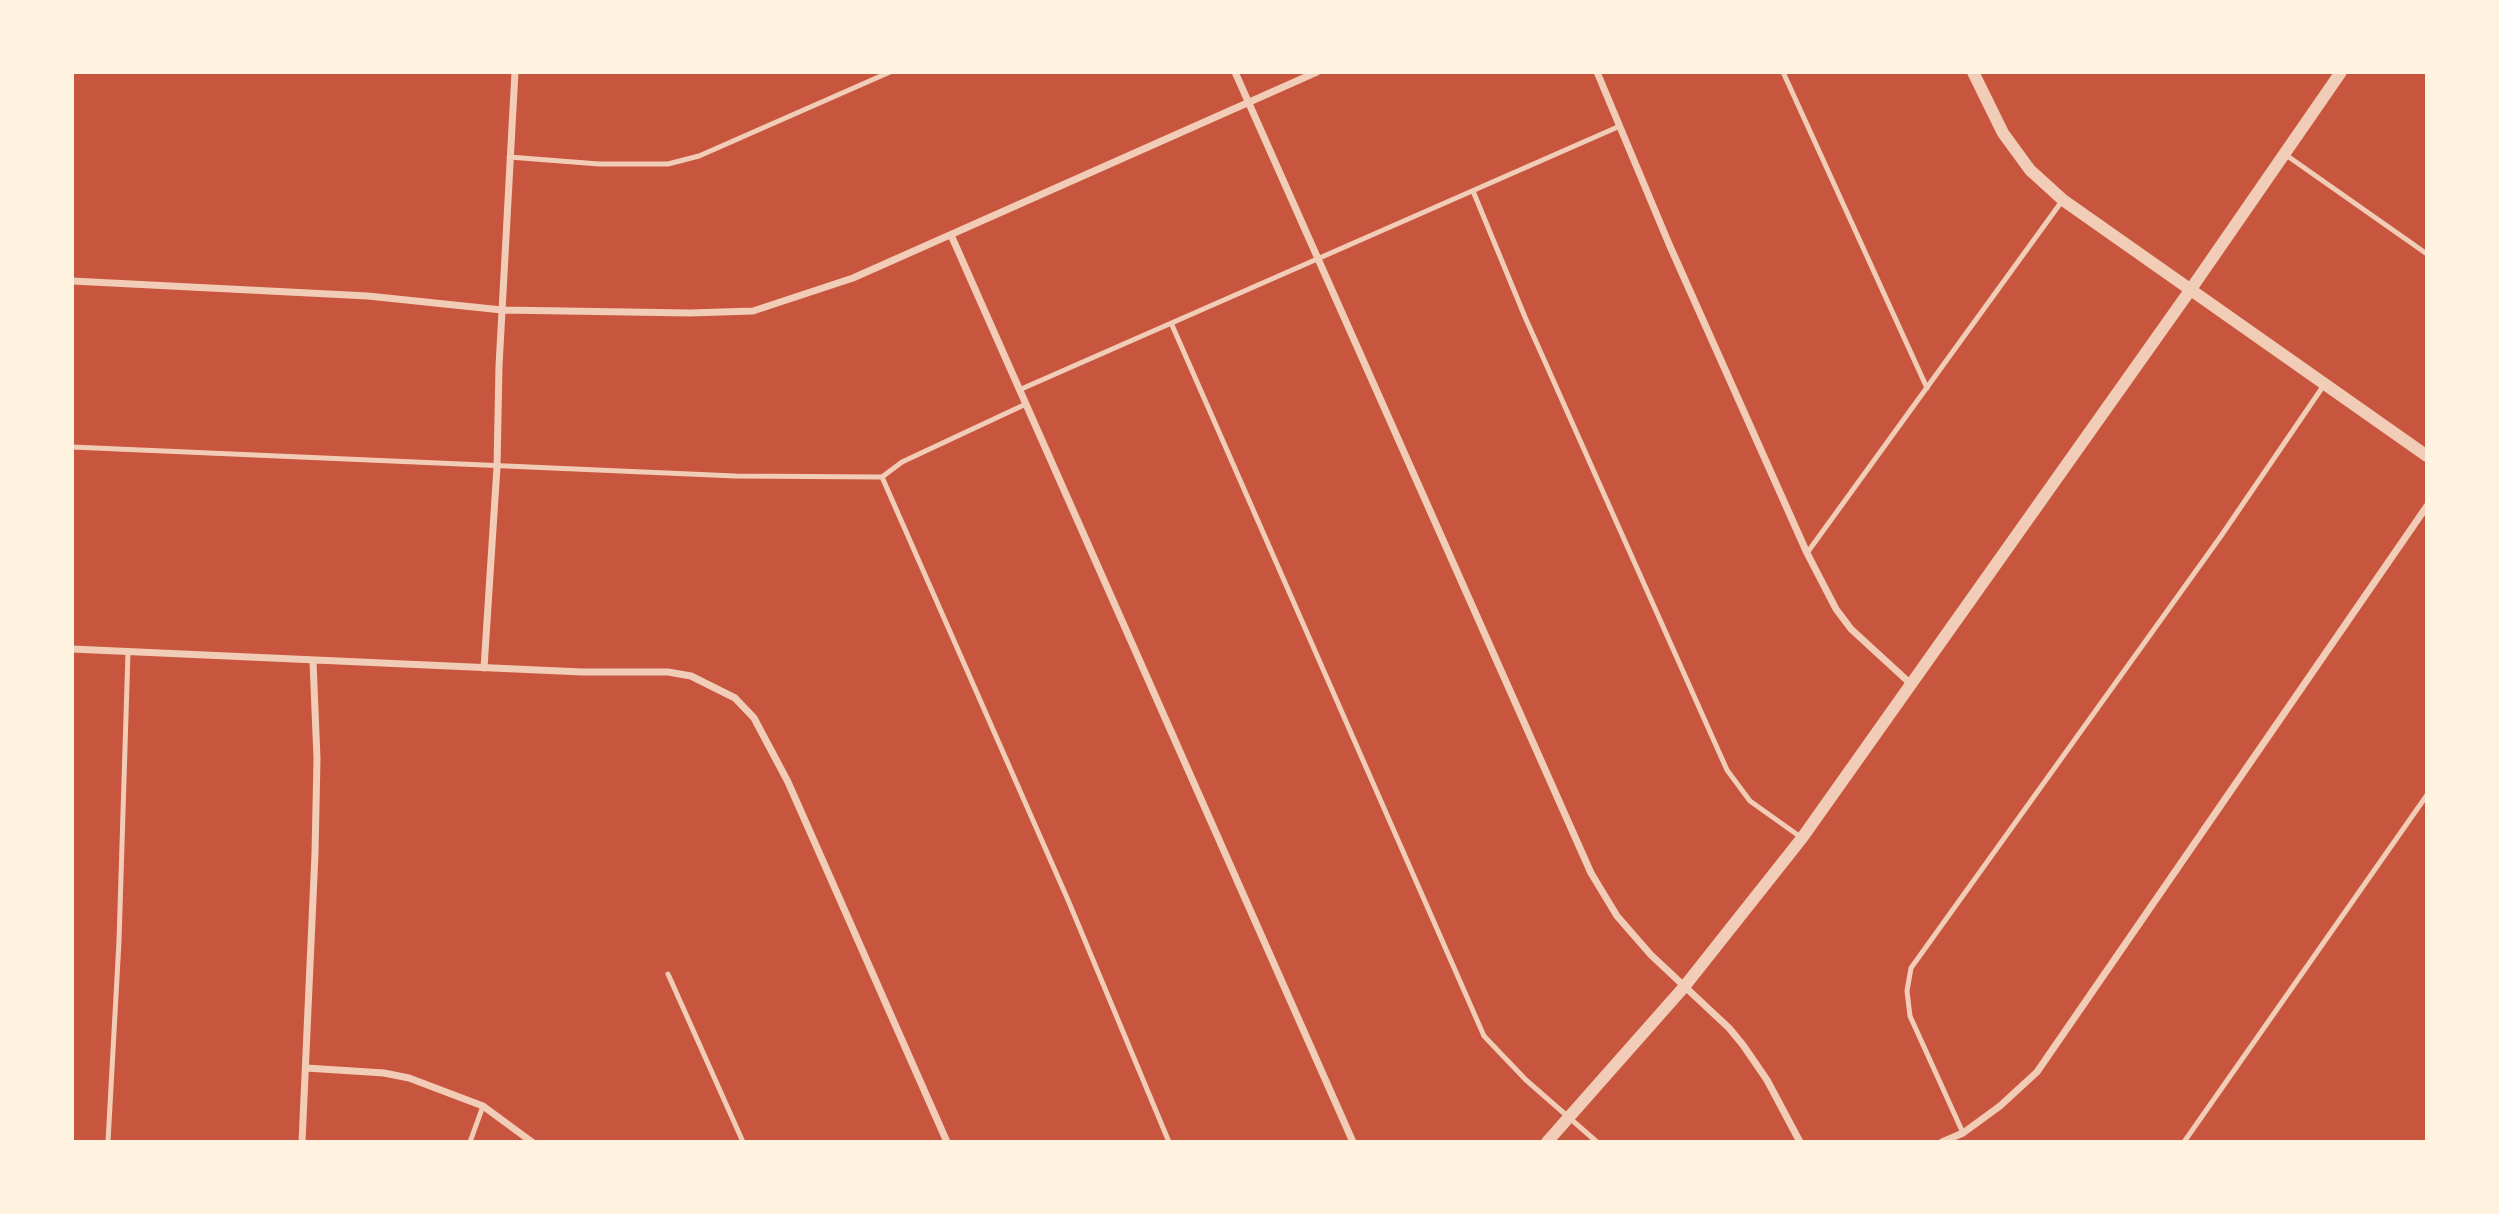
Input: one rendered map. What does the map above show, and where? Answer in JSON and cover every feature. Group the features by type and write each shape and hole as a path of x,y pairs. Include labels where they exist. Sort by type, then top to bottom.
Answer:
{"street":[{"path":"484,668 497,467 502,310 515,72"},
{"path":"1235,72 1591,873 1617,916 1743,1045 1767,1080 1800,1142"},
{"path":"72,281 368,296 502,310 690,313 753,311 853,278 1317,72"},
{"path":"1597,72 1807,553 1836,609 1851,629 1913,686"},
{"path":"1973,72 2003,133 2030,170 2063,200 2427,456"},
{"path":"1548,1142 1684,987 1802,838 1913,686 2341,72"},
{"path":"951,235 1353,1142"},
{"path":"1942,1142 1963,1133 2020,1089 2052,1052 2427,506"},
{"path":"72,649 484,668 668,672 691,676 735,698 754,719 788,782 947,1142"},
{"path":"302,1142 317,759 313,661"},
{"path":"306,1069 384,1073 409,1078 483,1106 532,1142"}],"lane":[{"path":"509,157 599,164 668,164 699,156 890,72"},
{"path":"1783,72 1927,388"},
{"path":"1019,390 1620,126"},
{"path":"2284,153 2427,254"},
{"path":"1473,191 1525,317 1727,770 1750,801 1802,838"},
{"path":"1807,553 2063,200"},
{"path":"1172,325 1484,1036 1526,1080 1597,1142"},
{"path":"1963,1133 1910,1016 1907,991 1911,968 2221,536 2324,385"},
{"path":"72,447 735,476 881,477 902,462 1026,404"},
{"path":"881,477 1068,900 1169,1142"},
{"path":"108,1142 128,652"},
{"path":"2184,1142 2427,795"},
{"path":"668,974 743,1142"},
{"path":"470,1142 483,1106"}]}
